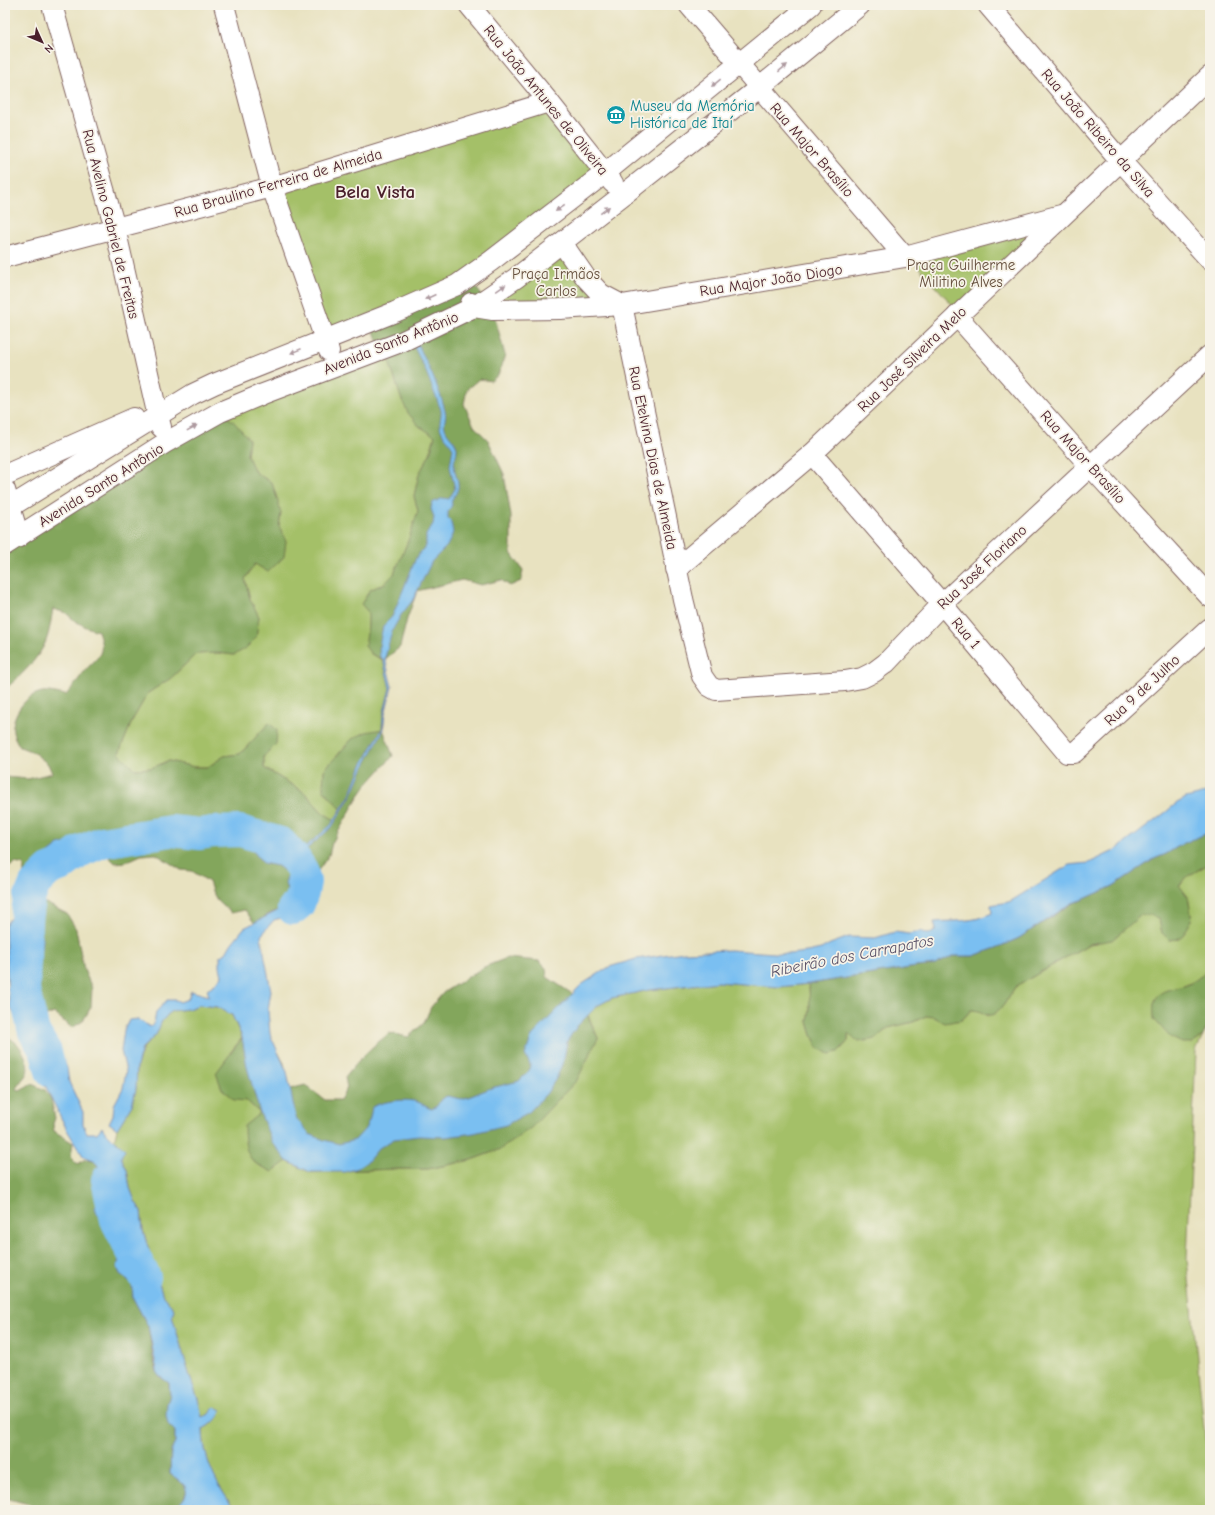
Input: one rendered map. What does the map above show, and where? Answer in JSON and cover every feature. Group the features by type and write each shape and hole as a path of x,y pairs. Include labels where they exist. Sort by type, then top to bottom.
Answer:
{"street":[{"name":"Rua Avelino Gabriel de Freitas","path":"52,5 115,228 165,443"},
{"path":"224,5 272,187 334,366"},
{"name":"Rua João Antunes de Oliveira","path":"469,5 623,195"},
{"name":"Rua Major Brasílio","path":"690,5 759,88 905,257"},
{"name":"Avenida Santo Antônio","path":"7,503 157,412 192,394 395,312 457,285 496,257 605,173 811,5"},
{"name":"Avenida Santo Antônio","path":"12,541 165,443 220,412 334,366 407,339 474,308 562,243 759,88 860,5"},
{"name":"Rua João Ribeiro da Silva","path":"988,5 1120,160 1210,260"},
{"name":"Rua José Silveira Melo","path":"676,569 812,454 1210,76"},
{"name":"Rua Braulino Ferreira de Almeida","path":"5,257 272,187 549,102"},
{"name":"Rua Major João Diogo","path":"474,308 493,310 553,310 622,305 905,257 1062,215"},
{"path":"562,243 586,278 601,294 622,305"},
{"path":"457,285 474,308"},
{"name":"Rua Etelvina Dias de Almeida","path":"622,305 676,569 702,676 709,686 716,690"},
{"name":"Rua Major Brasílio","path":"957,316 1090,466 1210,597"},
{"name":"Rua José Floriano","path":"716,690 845,681 862,678 874,672 886,663 942,604 1210,355"},
{"path":"5,474 157,412"},
{"name":"Rua 1","path":"812,454 942,604 1065,751 1067,753 1074,753"},
{"path":"7,503 12,541"},
{"name":"Rua 9 de Julho","path":"1074,753 1210,628"}],"green space":[{"path":"549,102 605,173 468,277 324,340 272,187"},
{"name":"Praça Guilherme Militino Alves","path":"1048,223 958,311 912,260"},
{"name":"Praça Irmãos Carlos","path":"562,243 622,305 474,307"},
{"path":"468,277 493,310 505,355 498,375 491,381 479,379 467,389 464,404 474,426 488,440 504,474 511,516 511,553 523,570 521,581 510,586 501,580 481,585 462,580 417,591 407,619 400,647 384,660 371,654 365,646 368,626 368,612 361,604 370,590 385,583 394,574 408,541 418,511 414,496 419,474 430,454 435,436 419,426 408,413 401,398 388,358 369,322"},
{"path":"383,350 388,358 401,398 419,426 435,435 430,454 419,474 414,496 418,511 408,541 394,574 385,583 370,590 368,626 371,654 383,660 390,688 383,716 382,730 352,739 324,770 323,789 342,810 335,820 323,813 304,792 264,768 264,756 269,723 240,754 224,756 208,767 194,767 169,761 151,768 134,769 119,753 133,719 148,693 171,678 196,654 218,653 234,655 259,617 250,599 245,579 255,564 286,541 279,526 281,513 272,483 255,472 247,455 249,439 225,415"},
{"path":"225,415 234,422 249,439 247,455 255,472 272,483 281,513 279,526 286,541 284,557 268,572 255,564 245,579 250,599 259,617 256,638 245,649 234,655 218,653 196,654 171,678 148,693 133,719 119,753 135,769 151,768 169,761 194,767 208,767 224,756 240,754 269,723 277,730 276,744 264,756 264,768 304,792 323,813 335,820 342,810 323,789 324,770 352,739 366,732 383,729 393,756 358,797 332,843 329,855 308,885 283,908 269,914 255,924 245,910 231,913 217,900 209,882 192,871 181,870 156,854 141,855 126,862 115,863 105,853 93,847 81,851 62,865 49,870 35,884 38,899 67,914 76,929 84,970 92,988 91,1007 83,1021 72,1028 54,1013 32,1022 10,1007 7,978 5,925 18,908 23,891 24,865 15,863 5,870 5,777 28,779 52,773 48,764 33,752 20,747 13,734 14,719 20,707 30,697 36,694 51,692 66,695 84,672 97,659 101,651 101,639 98,631 75,621 66,613 53,609 46,641 39,654 5,689 5,543"},
{"path":"1210,832 1210,863 1188,876 1179,885 1188,897 1192,920 1183,935 1178,939 1169,940 1162,933 1159,920 1152,915 1141,915 1112,940 1089,944 1015,987 1003,1006 993,1015 987,1015 971,1010 962,1020 945,1023 934,1017 926,1016 913,1022 888,1028 875,1039 859,1042 848,1034 848,1041 838,1052 830,1054 818,1048 808,1022 810,1009 809,984 935,965 953,956 973,956 996,948 1019,938 1073,903 1113,886 1154,859 1166,854 1182,844"},
{"path":"1210,863 1210,967 1200,977 1190,983 1179,988 1166,991 1192,1043 1203,1036 1196,1051 1187,1259 1205,1438 1210,1458 1210,1510 236,1510 223,1492 212,1472 205,1451 203,1429 213,1423 215,1407 208,1415 202,1417 198,1399 172,1316 174,1309 163,1296 143,1230 141,1211 135,1201 130,1188 127,1170 114,1141 117,1129 132,1105 136,1089 137,1066 143,1048 156,1035 162,1021 171,1011 188,1009 199,1005 217,1007 232,1015 242,1038 229,1054 247,1101 260,1113 287,1161 310,1172 428,1169 471,1160 501,1149 598,1038 588,1015 597,1006 612,998 649,990 718,982 779,987 809,984 810,1009 808,1022 812,1035 818,1048 838,1052 848,1041 848,1034 875,1039 888,1028 913,1022 926,1016 962,1020 971,1010 979,1010 987,1016 1003,1006 1015,987 1089,944 1097,943 1141,915 1152,915 1159,920 1162,933 1169,940 1178,939 1192,920 1188,897 1179,886 1188,876"},
{"path":"507,958 539,961 546,968 547,977 580,999 598,1038 577,1080 532,1127 501,1149 471,1160 428,1169 310,1172 287,1161 272,1172 252,1160 247,1151 244,1126 260,1113 247,1101 234,1100 222,1089 216,1073 242,1038 278,1052 284,1063 290,1089 305,1085 325,1100 340,1100 347,1088 345,1077 360,1059 372,1048 390,1033 408,1037 424,1023 431,1007 444,992 484,967"},
{"path":"1210,967 1210,1020 1203,1036 1192,1043 1182,1043 1170,1037 1154,1019 1154,1002 1164,991 1191,983"},
{"path":"5,1018 9,1022 7,1036 17,1043 25,1055 28,1066 26,1075 16,1089 20,1091 32,1084 45,1090 51,1099 55,1118 53,1124 54,1131 73,1143 71,1155 73,1160 78,1164 86,1159 94,1160 98,1166 104,1198 95,1207 110,1218 128,1227 129,1232 125,1239 117,1267 120,1274 132,1283 133,1298 148,1326 153,1358 158,1375 169,1383 170,1395 167,1404 168,1424 175,1431 175,1443 171,1451 170,1474 181,1482 187,1490 180,1508 181,1510 40,1510 29,1504 5,1498"}],"water":[{"path":"415,337 436,382 445,413 444,424 446,431 457,446 454,464 458,488 448,512 448,518 451,522 453,532 447,546 432,561 413,600 401,615 392,631 385,658 392,687 385,714 383,731 352,794 332,827 295,859 302,870 311,891 309,906 300,913 274,920 261,936 271,991 268,1010 270,1034 287,1072 296,1118 309,1134 339,1144 355,1140 365,1129 370,1118 372,1107 382,1103 407,1100 418,1102 432,1109 437,1106 441,1099 447,1096 462,1099 491,1088 519,1081 529,1071 530,1064 525,1055 532,1036 581,985 609,967 636,959 684,952 730,950 789,954 821,949 849,937 875,938 895,932 909,934 921,931 930,934 936,930 934,922 971,920 992,913 991,905 1011,901 1069,865 1089,863 1116,850 1177,803 1186,798 1210,792 1210,832 1182,844 1166,854 1154,859 1113,886 1072,903 1019,938 973,956 953,956 935,965 809,984 779,987 718,982 649,990 612,998 597,1006 578,1025 567,1041 564,1059 557,1077 547,1093 529,1112 506,1125 474,1133 446,1137 419,1136 394,1139 379,1148 368,1161 358,1168 345,1172 310,1172 287,1161 272,1142 260,1113 247,1067 242,1037 232,1015 217,1007 199,1005 188,1009 171,1011 162,1021 156,1035 142,1048 137,1066 136,1089 132,1105 117,1129 109,1123 113,1115 114,1105 123,1088 126,1071 121,1051 124,1030 129,1020 138,1019 150,1027 154,1024 156,1012 167,1000 176,1000 180,1002 188,999 191,991 209,996 207,989 215,984 222,976 220,956 226,953 231,944 244,928 283,908 289,896 285,883 288,874 278,866 263,863 254,852 246,846 200,834 171,831 102,842 81,851 62,865 49,870 35,884 42,914 39,929 42,939 41,949 36,965 24,990 34,1032 41,1041 56,1041 67,1068 69,1082 83,1112 83,1124 87,1133 97,1133 102,1127 107,1135 125,1149 121,1157 127,1170 130,1188 141,1211 143,1231 163,1296 174,1309 172,1316 198,1399 202,1417 208,1415 215,1407 221,1410 217,1419 203,1429 205,1451 217,1482 236,1510 181,1510 180,1503 186,1494 185,1486 170,1474 171,1451 175,1443 175,1431 168,1424 166,1415 170,1395 169,1383 158,1375 148,1326 133,1298 132,1283 120,1274 117,1267 119,1255 116,1244 125,1239 129,1232 128,1227 110,1218 103,1219 97,1214 95,1207 104,1198 98,1166 94,1160 83,1156 67,1130 40,1075 26,1036 10,1007 7,978 5,925 18,908 23,891 24,878 59,845 72,841 82,834 96,829 141,822 185,824 201,821 244,820 252,823 256,830 281,843 293,858 331,825 350,795 362,765 382,729 383,716 390,688 383,659 380,657 379,646 383,626 392,617 416,558 426,545 426,535 433,524 434,517 431,509 432,503 443,498 449,499 455,489 450,466 453,448 443,435 440,424 441,410 425,369 410,339"}],"waterway":[{"name":"Ribeirão dos Carrapatos","path":"51,1071 46,1052 34,1032 24,990 26,920 29,899 35,884 49,870 62,865 81,851 102,842 171,831 200,834 240,831 281,843 295,859 302,870 305,882 299,904 293,909"},
{"name":"Ribeirão dos Carrapatos","path":"107,1180 116,1220 145,1277"}],"place":[{"name":"Museu da Memória Histórica de Itaí","path":"616,115"}],"district":[{"name":"Bela Vista","path":"375,192"}]}
